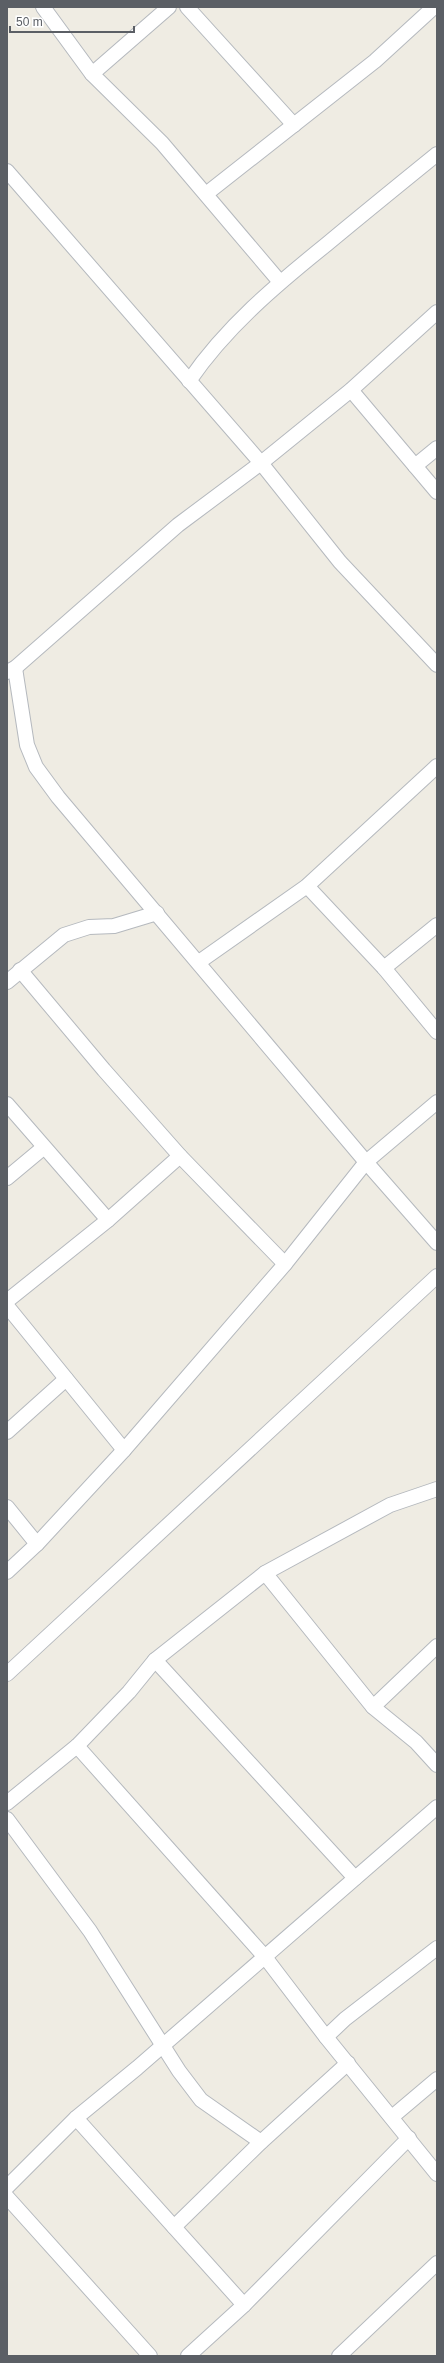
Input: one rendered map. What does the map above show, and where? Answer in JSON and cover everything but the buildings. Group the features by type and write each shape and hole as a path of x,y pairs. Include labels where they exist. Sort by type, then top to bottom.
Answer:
{"street":[{"path":"43,7 92,74 162,143 280,282"},
{"path":"92,74 169,7"},
{"path":"187,7 294,125"},
{"path":"206,194 375,61 434,7"},
{"path":"189,380 208,354 223,337 280,282 437,154"},
{"path":"7,171 261,463 340,562 437,665"},
{"path":"437,312 351,390 261,463 178,525 11,670 27,745 36,767 58,797 199,962 366,1162 437,1243"},
{"path":"351,390 437,492"},
{"path":"415,466 437,448"},
{"path":"199,962 307,886 437,766"},
{"path":"307,886 384,968 437,1032"},
{"path":"7,982 64,935 89,927 114,926 157,913"},
{"path":"384,968 437,925"},
{"path":"20,970 104,1070 180,1156 285,1264"},
{"path":"7,1572 36,1544 124,1450 285,1264 366,1162 437,1102"},
{"path":"7,1104 43,1148 108,1220"},
{"path":"7,1178 43,1148"},
{"path":"7,1301 108,1220 180,1156"},
{"path":"7,1674 437,1276"},
{"path":"7,1306 124,1450"},
{"path":"7,1432 66,1379"},
{"path":"7,1803 76,1746 129,1692 155,1660 265,1573 390,1505 437,1489"},
{"path":"7,1507 36,1544"},
{"path":"265,1573 373,1707 416,1742 437,1765"},
{"path":"373,1707 437,1646"},
{"path":"155,1660 355,1878"},
{"path":"76,1746 265,1957 326,2037 437,2174"},
{"path":"7,2187 76,2118 265,1957 437,1807"},
{"path":"7,1819 90,1931 201,2100 261,2142"},
{"path":"326,2037 345,2019 437,1948"},
{"path":"174,2227 261,2142 348,2063"},
{"path":"392,2117 437,2079"},
{"path":"76,2118 244,2305"},
{"path":"188,2356 244,2305 409,2138"},
{"path":"7,2197 150,2356"},
{"path":"339,2356 437,2263"}]}
